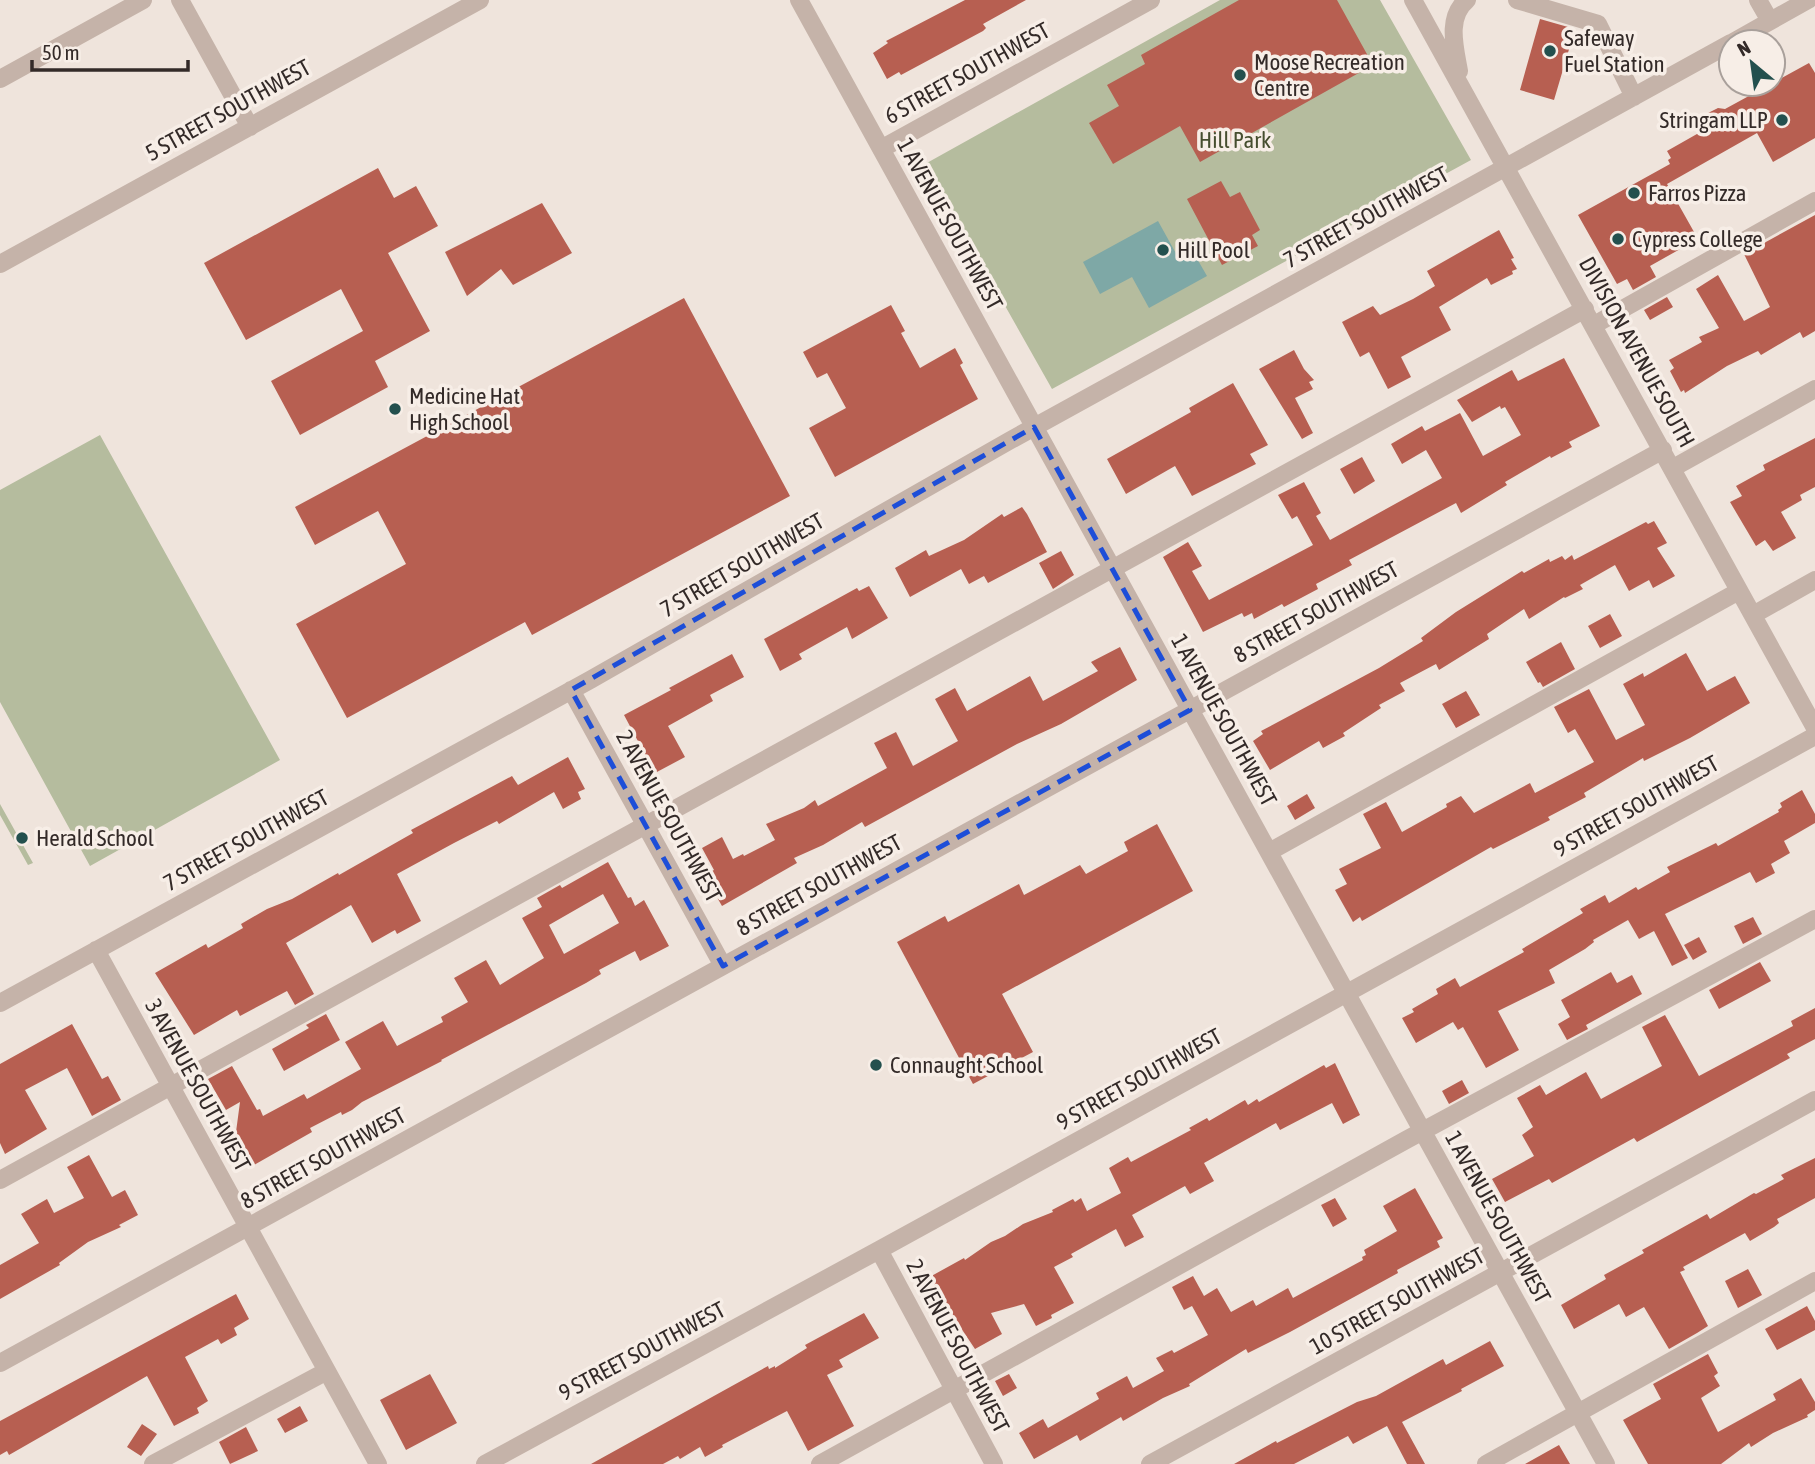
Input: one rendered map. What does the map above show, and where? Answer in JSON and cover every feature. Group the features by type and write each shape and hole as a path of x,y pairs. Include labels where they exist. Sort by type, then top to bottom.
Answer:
{"street":[{"path":"0,79 143,0"},
{"path":"180,0 250,127"},
{"name":"5 STREET SOUTHWEST","path":"0,264 480,0"},
{"name":"6 STREET SOUTHWEST","path":"881,149 1151,0"},
{"name":"DIVISION AVENUE SOUTH","path":"1413,0 1815,728"},
{"path":"1461,85 1454,23 1459,6 1467,0"},
{"path":"1517,0 1598,24 1634,97"},
{"path":"1758,0 1770,22"},
{"name":"7 STREET SOUTHWEST","path":"1759,28 1808,0"},
{"name":"1 AVENUE SOUTHWEST","path":"807,3 881,149 1606,1464"},
{"name":"7 STREET SOUTHWEST","path":"0,1003 571,690 1034,427 1717,51"},
{"path":"0,1180 1113,570 1815,201"},
{"path":"1672,468 1815,388"},
{"name":"8 STREET SOUTHWEST","path":"0,1363 1663,450"},
{"path":"1753,615 1815,580"},
{"path":"1269,852 1739,591"},
{"name":"2 AVENUE SOUTHWEST","path":"571,690 723,966"},
{"name":"9 STREET SOUTHWEST","path":"485,1464 1815,736"},
{"path":"820,1464 1815,919"},
{"name":"3 AVENUE SOUTHWEST","path":"96,950 378,1464"},
{"name":"10 STREET SOUTHWEST","path":"1150,1464 1815,1100"},
{"name":"2 AVENUE SOUTHWEST","path":"879,1250 994,1464"},
{"path":"1486,1464 1815,1282"},
{"path":"153,1464 327,1371"}],"highlighted area":[{"path":"1034,427 1190,710 723,966 571,690"}],"green space":[{"name":"Hill Park","path":"1220,0 1380,0 1471,160 1052,389 925,164"},
{"path":"100,435 280,760 90,866 0,702 0,490"},
{"path":"0,804 33,863 28,865 0,815"}],"water":[{"path":"1158,221 1178,257 1192,250 1207,276 1149,308 1132,277 1100,294 1083,262"}],"building":[{"path":"965,0 1026,0 983,24 986,28 983,31 901,75 899,72 887,79 873,53 888,43 886,41"},
{"name":"Moose Recreation Centre","path":"1239,0 1337,0 1373,65 1200,162 1180,126 1113,164 1089,123 1119,106 1107,85 1145,64 1141,55"},
{"name":"Safeway Fuel Station","path":"1540,19 1575,29 1554,100 1520,90"},
{"path":"1809,63 1815,73 1815,138 1773,162 1757,133 1667,184 1698,239 1650,266 1656,277 1633,290 1627,279 1617,284 1578,215 1670,164 1668,160 1671,158 1667,151 1704,130 1708,113 1718,108 1725,109 1745,98 1787,98 1787,75"},
{"path":"378,168 394,198 416,186 438,226 388,253 430,331 375,361 388,387 300,435 271,381 363,331 341,289 246,340 204,263"},
{"path":"1221,181 1230,197 1240,192 1260,230 1252,235 1258,246 1222,265 1187,199"},
{"path":"542,203 572,253 513,285 501,269 467,296 445,252"},
{"path":"1815,215 1815,331 1803,338 1800,332 1761,355 1758,351 1727,366 1685,393 1684,390 1681,392 1670,371 1674,368 1669,360 1702,342 1699,337 1719,328 1696,289 1718,275 1744,321 1770,307 1744,254"},
{"path":"1499,230 1517,269 1512,271 1513,274 1491,285 1487,278 1439,307 1451,330 1401,357 1411,377 1388,389 1369,352 1360,357 1342,322 1373,306 1380,315 1413,299 1435,286 1427,271"},
{"path":"1667,297 1673,307 1650,320 1644,310"},
{"path":"684,298 790,496 532,635 525,622 347,718 296,624 406,564 378,511 315,545 295,507"},
{"path":"891,305 905,331 901,333 920,368 955,348 963,363 960,365 978,399 835,477 809,428 846,408 827,373 817,378 803,352"},
{"path":"1294,350 1304,369 1314,380 1309,382 1313,389 1295,398 1313,433 1302,439 1259,369"},
{"path":"1564,358 1600,426 1569,442 1572,447 1551,458 1550,456 1505,482 1507,485 1461,513 1456,503 1349,560 1352,565 1316,584 1318,589 1284,607 1282,604 1254,619 1252,613 1244,617 1242,613 1203,632 1163,557 1188,542 1202,566 1192,571 1209,600 1313,545 1297,516 1292,519 1278,495 1304,482 1321,513 1316,516 1330,540 1442,478 1426,450 1402,464 1391,444 1422,426 1425,431 1460,413 1483,456 1521,435 1505,407 1501,409 1500,406 1472,422 1457,400 1512,370 1518,381"},
{"path":"1233,383 1268,445 1250,454 1256,464 1192,496 1175,466 1126,494 1107,459 1191,412 1189,408"},
{"path":"1815,438 1815,487 1800,495 1802,500 1781,512 1796,538 1773,551 1765,540 1756,546 1730,502 1742,496 1736,486 1765,470 1763,465"},
{"path":"1362,457 1375,481 1354,494 1340,469"},
{"path":"1022,507 1047,552 988,583 984,576 969,584 961,569 910,597 895,568 926,550 929,556 964,540 1002,514 1004,517"},
{"path":"1654,521 1667,543 1657,548 1675,576 1653,588 1649,580 1629,591 1615,565 1580,585 1583,589 1564,597 1529,619 1524,609 1487,634 1489,639 1439,670 1436,664 1400,683 1405,691 1379,705 1381,708 1343,733 1345,736 1323,748 1319,741 1270,770 1253,741 1263,734 1261,731 1379,668 1423,641 1421,638 1456,612 1522,571 1524,573 1549,559 1550,562 1562,556 1565,560 1572,555 1574,560 1646,522 1648,524"},
{"path":"1061,551 1074,575 1053,589 1039,563"},
{"path":"869,586 888,618 852,639 847,627 799,654 802,659 780,671 764,639 857,588 859,591"},
{"path":"1610,614 1622,636 1600,648 1588,626"},
{"path":"1561,642 1575,669 1543,687 1526,662"},
{"path":"1120,647 1137,680 1061,724 1017,744 865,827 862,822 794,858 797,863 722,906 704,875 714,870 702,848 722,837 733,859 775,840 766,824 804,808 815,800 818,806 887,768 874,743 896,732 913,766 958,741 935,699 955,688 967,711 1030,676 1043,701 1098,671 1091,662"},
{"path":"1686,653 1707,691 1735,676 1750,703 1690,738 1644,761 1643,758 1584,793 1586,797 1548,817 1550,820 1493,849 1491,847 1362,921 1360,917 1353,922 1335,890 1347,884 1339,869 1381,848 1363,814 1386,802 1402,832 1461,796 1474,813 1530,783 1535,793 1594,762 1575,729 1568,733 1554,707 1589,689 1616,740 1645,725 1623,684 1643,673 1644,677"},
{"path":"732,654 744,677 710,695 713,701 668,726 685,757 655,773 624,715"},
{"path":"1466,691 1480,715 1456,728 1442,704"},
{"path":"568,757 585,789 578,792 581,799 563,809 554,792 499,824 497,821 397,874 421,921 397,934 395,930 372,943 351,905 286,943 314,994 295,1005 287,991 240,1016 237,1010 194,1035 155,973 206,944 208,948 243,928 241,924 267,909 292,899 338,873 339,875 413,833 411,830 512,776 518,785"},
{"path":"1802,790 1815,814 1815,823 1784,841 1790,853 1771,864 1775,873 1756,883 1750,872 1665,914 1688,958 1672,966 1654,931 1639,939 1628,920 1549,970 1555,983 1498,1011 1519,1050 1486,1068 1463,1027 1458,1030 1453,1022 1416,1043 1402,1018 1438,994 1436,989 1455,978 1460,987 1524,952 1522,949 1583,913 1580,909 1605,895 1609,903 1636,887 1638,890 1670,872 1667,867 1716,843 1718,846 1779,812 1782,807 1780,803"},
{"path":"1307,794 1315,808 1295,820 1287,806"},
{"path":"1157,824 1193,891 1002,994 1033,1052 973,1084 897,942 945,916 948,922 1019,884 1024,895 1080,865 1086,874 1128,851 1124,842"},
{"path":"608,862 635,906 644,900 669,946 640,961 635,951 599,970 601,974 586,983 362,1102 352,1110 342,1115 341,1112 310,1128 312,1132 254,1165 236,1132 240,1102 226,1110 208,1079 232,1066 263,1116 304,1094 307,1099 361,1069 345,1042 383,1021 397,1046 443,1022 441,1017 468,1002 454,978 486,960 500,985 544,958 522,918 542,907 537,898 560,885 562,888","holes":["603,894 619,923 564,954 549,925"]},
{"path":"1753,917 1762,934 1743,944 1734,926"},
{"path":"1699,937 1707,952 1693,960 1684,945"},
{"path":"1760,962 1771,981 1719,1009 1709,990"},
{"path":"1611,972 1617,983 1632,975 1642,994 1586,1025 1588,1029 1567,1040 1558,1024 1570,1017 1561,1000"},
{"path":"1815,1008 1815,1039 1787,1054 1790,1058 1637,1142 1634,1138 1552,1183 1549,1179 1505,1202 1492,1179 1534,1156 1522,1135 1533,1127 1517,1098 1540,1085 1546,1095 1586,1072 1601,1099 1662,1066 1642,1027 1665,1015 1699,1076 1793,1026 1791,1021"},
{"path":"326,1014 340,1040 284,1071 272,1049 309,1028 306,1025"},
{"path":"72,1024 102,1079 108,1076 121,1100 92,1116 67,1068 25,1090 47,1129 5,1154 0,1143 0,1064"},
{"path":"1335,1063 1360,1115 1343,1124 1332,1103 1280,1130 1276,1123 1204,1163 1214,1181 1190,1194 1185,1186 1132,1215 1144,1237 1125,1247 1116,1229 1071,1254 1073,1257 1054,1267 1074,1303 1051,1315 1052,1318 1036,1326 1024,1304 991,1313 1002,1334 975,1349 944,1305 940,1308 926,1279 1073,1199 1075,1202 1081,1198 1087,1211 1121,1193 1109,1168 1128,1157 1131,1162 1191,1130 1189,1128 1207,1118 1209,1121 1245,1100 1248,1105 1257,1099 1259,1102 1324,1065 1326,1068"},
{"path":"1462,1080 1469,1093 1449,1104 1442,1091"},
{"path":"89,1155 112,1197 125,1190 138,1215 119,1225 121,1227 88,1242 59,1263 60,1265 0,1299 0,1265 39,1243 21,1214 47,1199 54,1213 84,1198 67,1167"},
{"path":"1815,1158 1815,1198 1777,1219 1779,1223 1750,1241 1745,1233 1683,1267 1685,1270 1680,1272 1708,1326 1669,1349 1644,1307 1626,1317 1619,1304 1574,1329 1561,1305 1606,1279 1604,1275 1644,1253 1642,1250 1707,1214 1710,1219 1784,1179 1781,1175"},
{"path":"1415,1188 1443,1238 1437,1241 1440,1247 1290,1332 1248,1353 1246,1349 1189,1384 1190,1386 1123,1421 1121,1417 1080,1441 1077,1435 1034,1459 1019,1433 1043,1419 1048,1428 1099,1399 1096,1393 1127,1376 1133,1388 1164,1371 1156,1358 1172,1350 1174,1353 1208,1335 1192,1306 1184,1310 1172,1287 1193,1276 1204,1296 1217,1288 1231,1312 1253,1300 1256,1306 1288,1288 1293,1298 1363,1260 1362,1257 1366,1255 1364,1250 1397,1231 1383,1206"},
{"path":"1335,1198 1347,1219 1333,1227 1321,1205"},
{"path":"1748,1269 1762,1295 1738,1308 1725,1281"},
{"path":"236,1294 249,1319 234,1328 237,1335 221,1344 218,1339 185,1357 208,1401 197,1408 199,1413 174,1426 147,1376 9,1455 7,1451 0,1455 0,1421"},
{"path":"1807,1306 1815,1321 1815,1330 1777,1350 1765,1329"},
{"path":"864,1313 879,1338 839,1360 843,1367 827,1375 854,1426 808,1451 787,1411 722,1445 723,1447 705,1457 700,1447 680,1459 678,1456 663,1464 591,1464 768,1366 769,1369 775,1368 807,1348 805,1345"},
{"path":"1490,1341 1504,1366 1402,1422 1425,1464 1407,1464 1387,1426 1353,1444 1348,1436 1294,1464 1234,1464 1357,1402 1376,1396 1443,1359 1446,1365"},
{"path":"1708,1354 1718,1373 1714,1376 1720,1386 1701,1398 1718,1432 1776,1400 1773,1394 1801,1378 1815,1402 1815,1410 1807,1415 1808,1417 1773,1433 1751,1447 1749,1443 1721,1464 1648,1464 1623,1420 1661,1399 1653,1384"},
{"path":"430,1374 457,1423 406,1450 380,1400"},
{"path":"1009,1374 1017,1388 1003,1396 995,1381"},
{"path":"300,1406 308,1421 285,1433 277,1419"},
{"path":"142,1424 157,1434 141,1456 127,1447"},
{"path":"246,1427 258,1451 230,1464 219,1442"},
{"path":"1559,1445 1570,1464 1525,1464"}],"place":[{"name":"Safeway Fuel Station","path":"1550,51"},
{"name":"Moose Recreation Centre","path":"1240,75"},
{"name":"Stringam LLP","path":"1782,120"},
{"name":"Farros Pizza","path":"1634,193"},
{"name":"Cypress College","path":"1618,239"},
{"name":"Hill Pool","path":"1163,250"},
{"name":"Medicine Hat High School","path":"395,409"},
{"name":"Herald School","path":"22,838"},
{"name":"Connaught School","path":"876,1065"}]}
